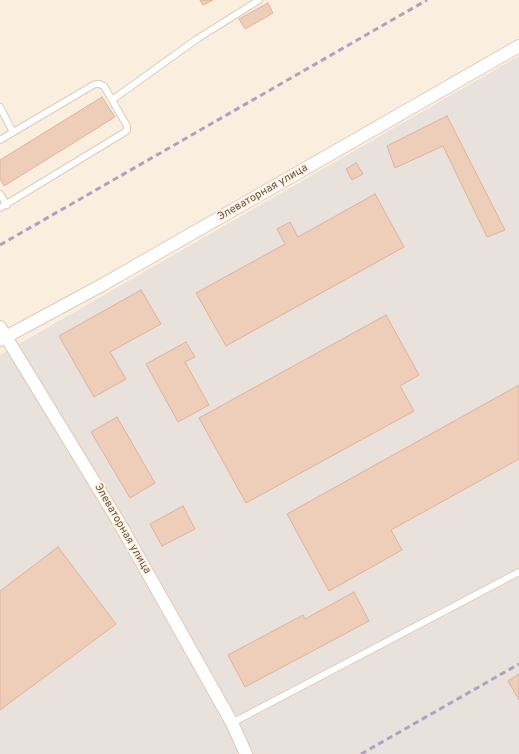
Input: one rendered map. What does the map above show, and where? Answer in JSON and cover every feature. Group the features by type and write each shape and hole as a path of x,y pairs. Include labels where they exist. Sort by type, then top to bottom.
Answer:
{"street":[{"name":"Элеваторная улица","path":"246,754 232,723 120,524 2,335 102,285 519,46"}],"lane":[{"path":"112,100 197,39 259,0"},
{"path":"0,140 95,84 104,86 127,126 127,130 125,132 0,208"},
{"path":"0,107 13,132"},
{"path":"0,194 7,205"},
{"path":"232,723 519,572"}],"shaded area":[{"path":"519,56 519,754 0,754 0,355"}],"building":[{"path":"200,0 213,0 203,5"},
{"path":"268,3 273,13 245,29 239,19"},
{"path":"102,97 115,117 4,186 0,179 0,160"},
{"path":"447,116 505,230 487,237 443,146 395,168 387,146"},
{"path":"356,163 363,174 352,180 346,169"},
{"path":"375,194 404,247 226,346 196,293 285,244 277,229 290,222 298,237"},
{"path":"141,290 161,324 110,352 126,379 94,397 59,336"},
{"path":"386,315 419,375 400,386 414,411 246,503 199,418"},
{"path":"186,342 195,357 185,362 209,405 178,422 146,364"},
{"path":"519,385 519,459 391,530 402,550 329,591 287,514"},
{"path":"117,417 155,483 130,498 91,432"},
{"path":"183,506 195,529 162,546 150,524"},
{"path":"58,547 116,624 0,710 0,591"},
{"path":"354,592 369,621 245,687 228,655 303,615 305,619"},
{"path":"519,674 519,700 508,681"}],"railway":[{"path":"0,245 427,0"},
{"path":"361,754 519,664"}]}
